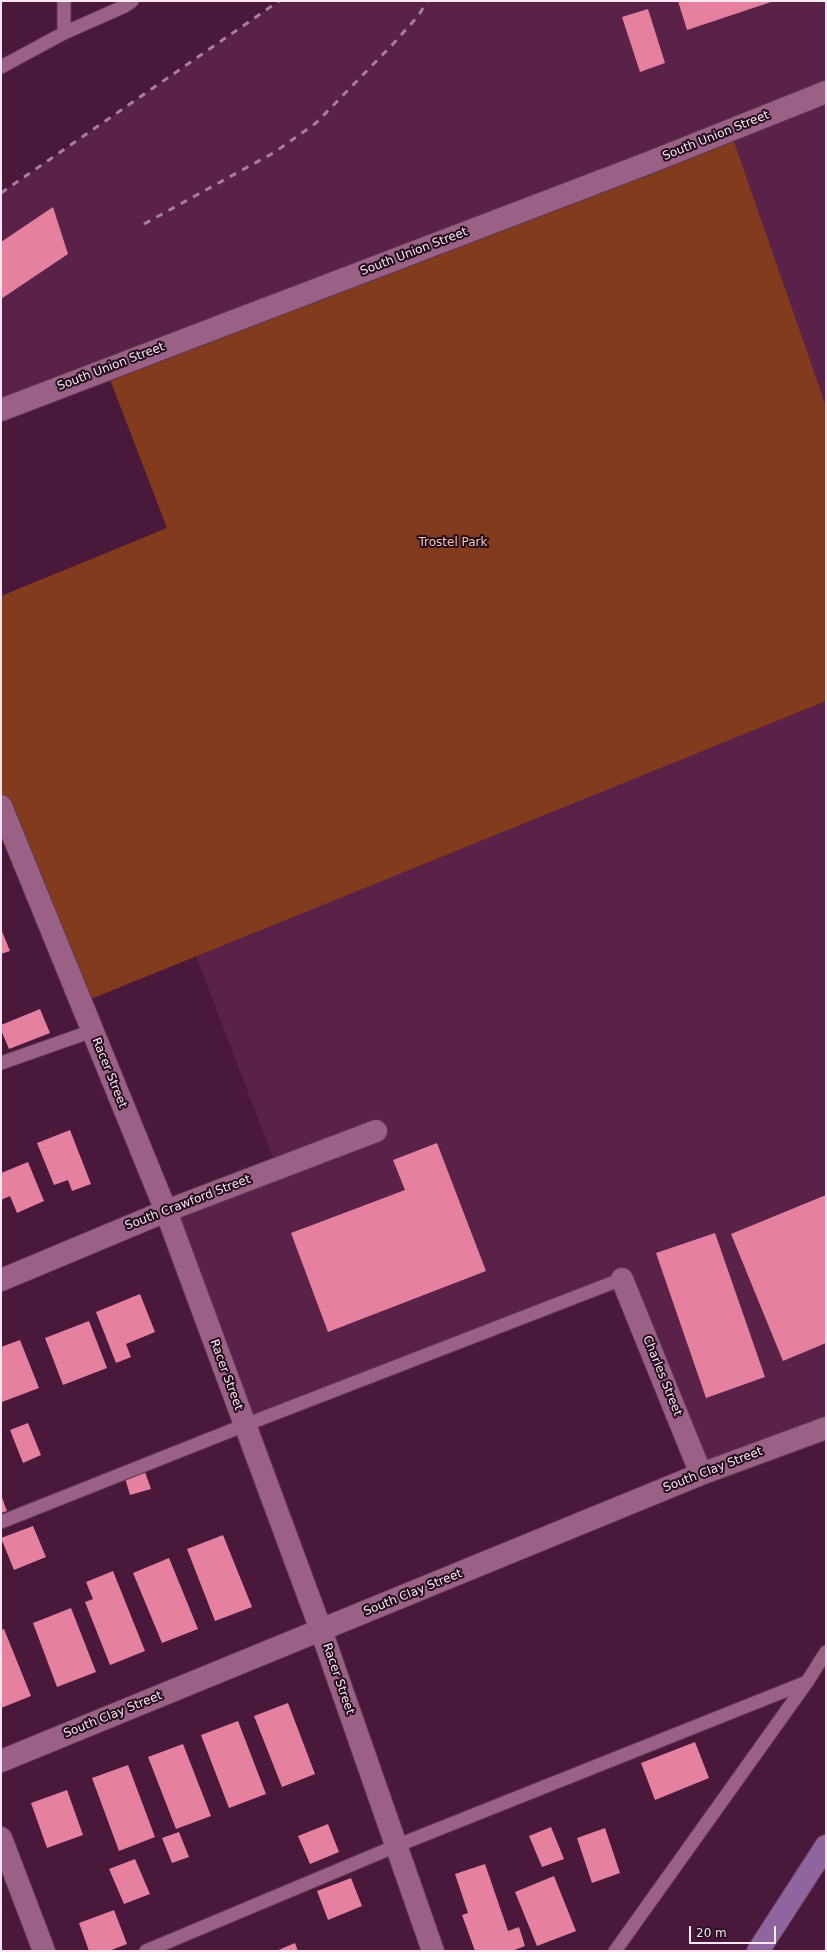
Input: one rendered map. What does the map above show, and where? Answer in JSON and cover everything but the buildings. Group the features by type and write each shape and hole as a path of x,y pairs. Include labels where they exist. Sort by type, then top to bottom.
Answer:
{"main road":[{"path":"758,1951 826,1846"}],"street":[{"name":"South Union Street","path":"1,410 648,163 826,92"},
{"name":"Racer Street","path":"1,806 8,844 92,1031 166,1211 321,1630 433,1951"},
{"name":"South Crawford Street","path":"1,1280 166,1211 376,1131"},
{"name":"Charles Street","path":"622,1279 701,1474"},
{"name":"South Clay Street","path":"1,1761 701,1474 826,1428"},
{"path":"1,1838 44,1951"}],"lane":[{"path":"64,1 64,33"},
{"path":"1,67 64,33 132,1"},
{"path":"1,1063 92,1031"},
{"path":"1,1522 245,1425 622,1279"},
{"path":"614,1951 807,1682 826,1652"},
{"path":"146,1951 396,1846 807,1682"}],"shaded area":[{"path":"279,1 826,1 826,406 730,130 1,410 1,193"},
{"path":"826,701 826,1428 701,1474 622,1279 245,1425 166,1211 277,1168 196,956"}],"green space":[{"name":"Trostel Park","path":"730,130 826,406 826,701 81,1003 1,806 1,596 167,528 106,369"}],"railway":[{"path":"1,193 279,1"},
{"path":"144,224 275,152 316,123 393,44 419,15 427,1"}]}
